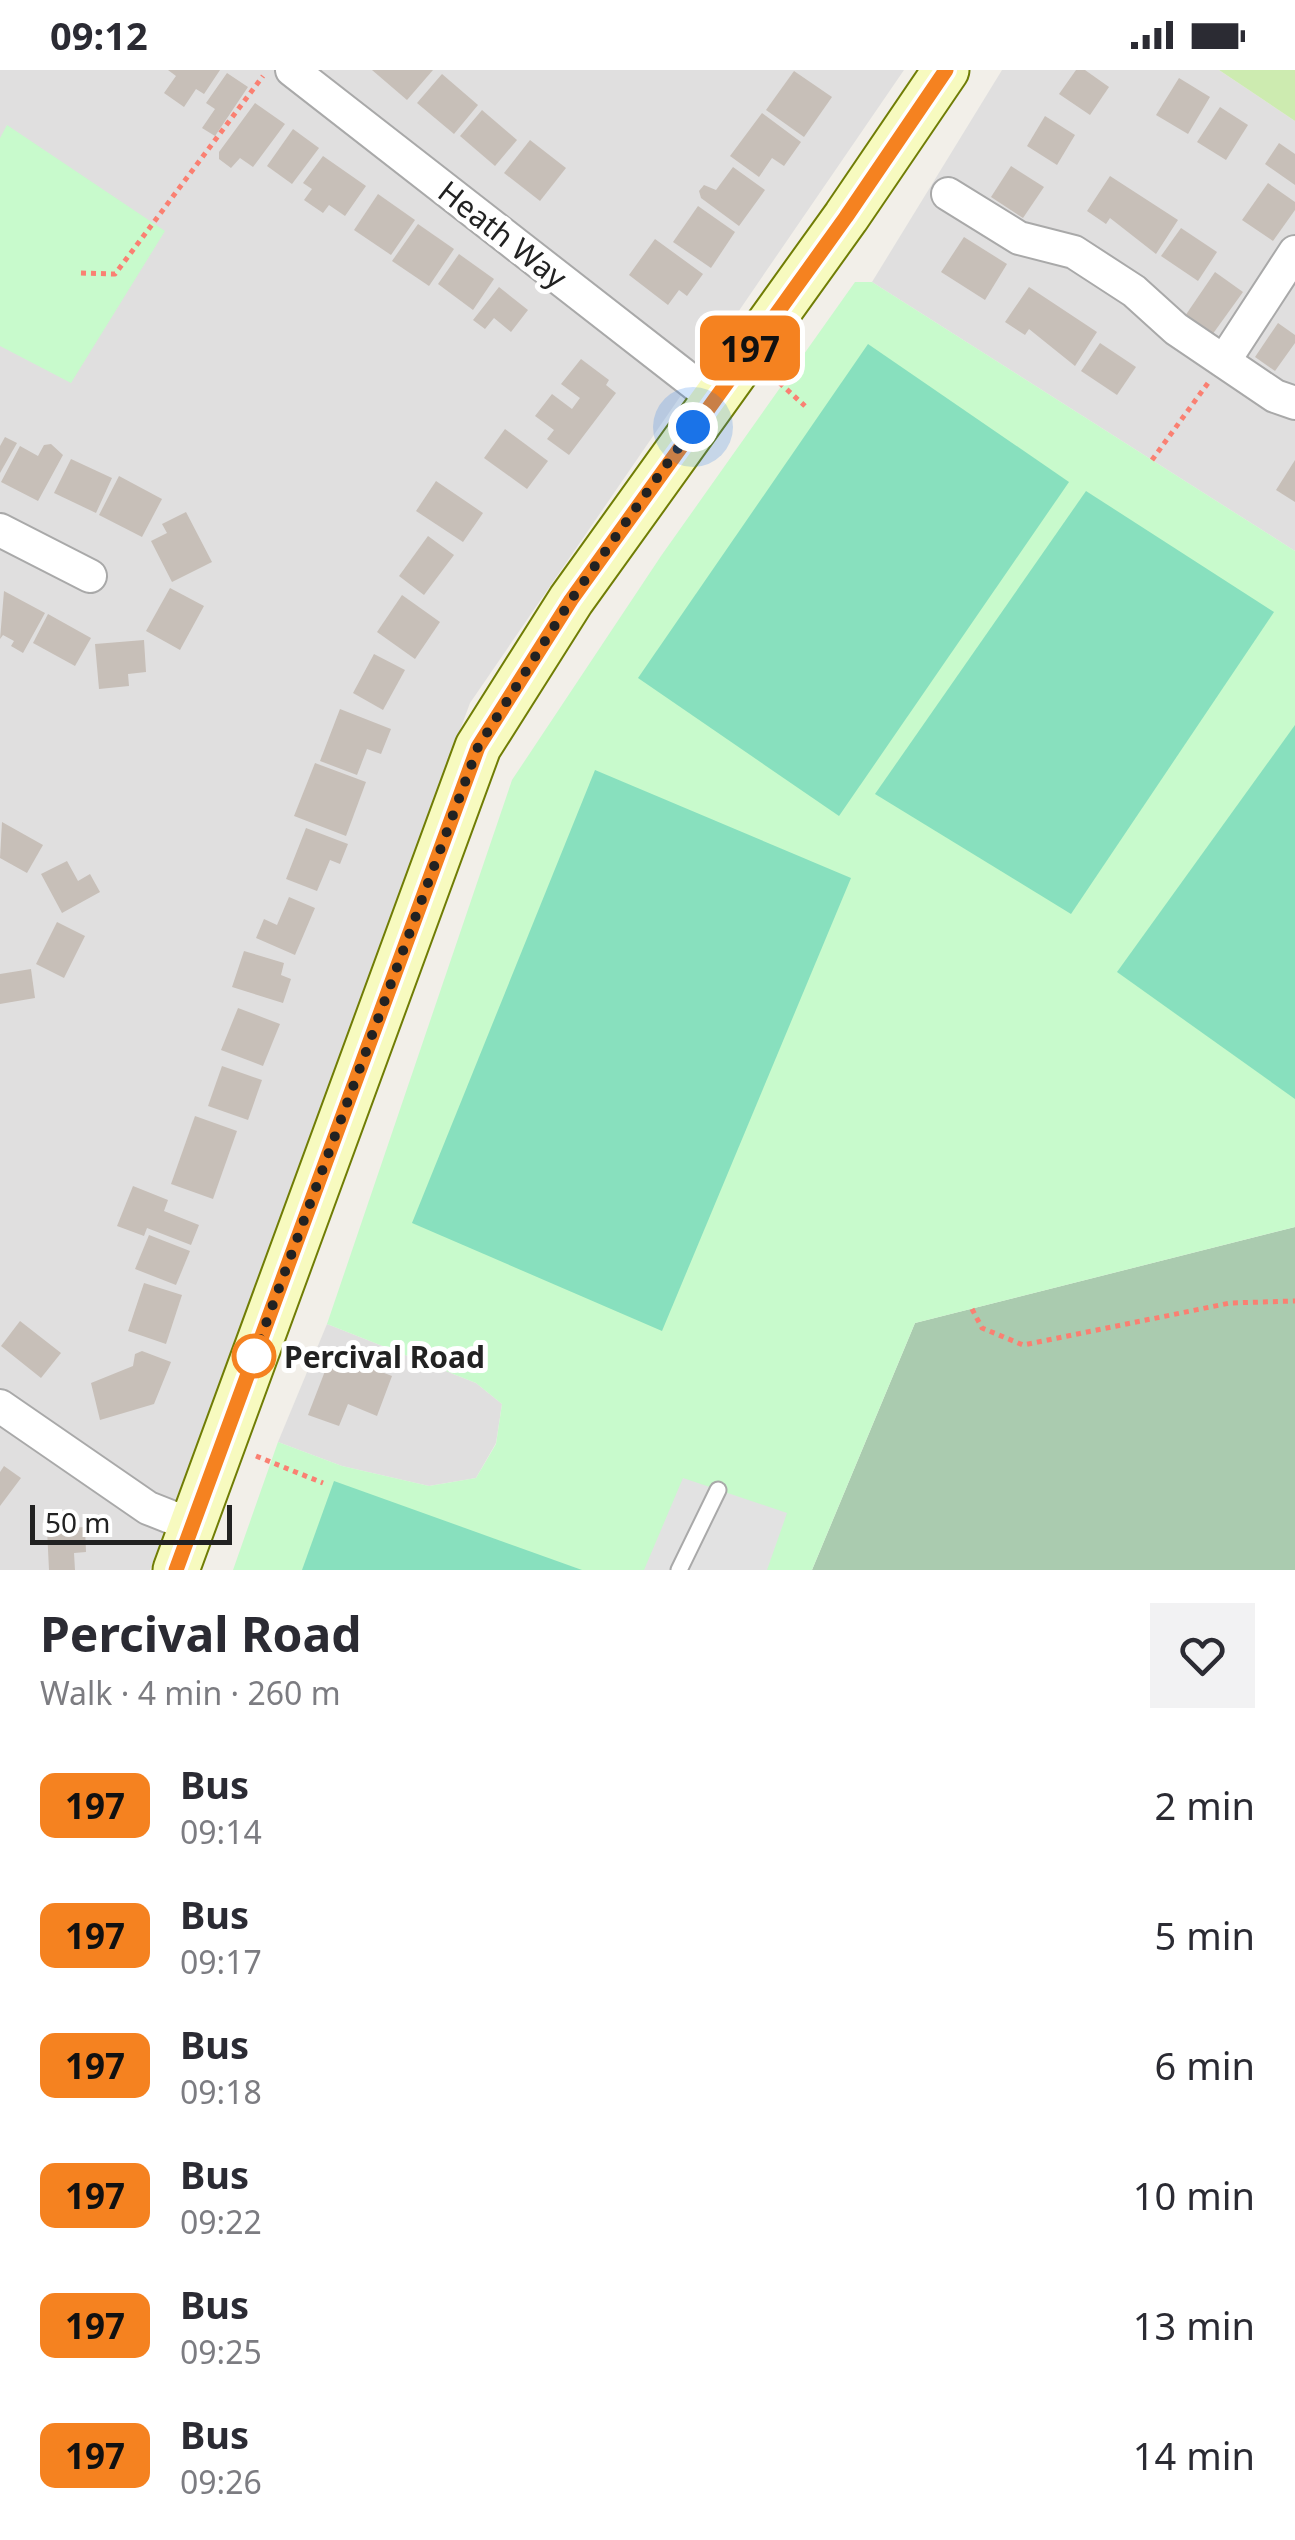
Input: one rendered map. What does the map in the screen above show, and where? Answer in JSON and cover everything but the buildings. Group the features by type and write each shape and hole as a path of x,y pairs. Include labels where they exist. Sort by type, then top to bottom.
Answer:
{"main road":[{"path":"176,1570 478,747 571,600 846,217 946,70"}],"street":[{"name":"Heath Way","path":"292,70 714,398"},
{"path":"948,194 1020,238 1074,252 1134,291 1176,329 1276,396 1295,403"},
{"path":"1224,361 1295,252"},
{"path":"0,530 90,576"},
{"path":"0,1406 148,1508 191,1526"}],"lane":[{"path":"679,1570 718,1490"}],"path":[{"path":"81,273 114,274 268,70"},
{"path":"1152,460 1224,361"},
{"path":"761,369 805,406"},
{"path":"972,1309 982,1328 1022,1345 1230,1303 1295,1300"},
{"path":"243,1453 323,1483"}],"shaded area":[{"path":"0,70 904,70 470,703 150,1570 0,1570"},
{"path":"1002,70 1219,70 1295,121 1295,551 872,282"},
{"path":"327,1324 476,1383 502,1404 496,1443 476,1478 429,1486 342,1466 278,1442"},
{"path":"683,1478 787,1513 767,1570 644,1570"}],"green space":[{"path":"1219,70 1295,70 1295,121"},
{"path":"7,125 165,231 71,383 0,346 0,138"},
{"path":"855,282 872,282 1295,551 1295,1227 915,1323 812,1570 233,1570 278,1442 342,1466 429,1486 476,1478 496,1444 502,1404 476,1383 327,1324 512,780 661,556"},
{"path":"868,344 1069,482 839,816 638,678"},
{"path":"1086,491 1274,612 1071,914 875,794"},
{"path":"1295,725 1295,1099 1117,972"},
{"path":"595,770 851,878 662,1331 412,1223"},
{"path":"1295,1227 1295,1570 812,1570 915,1323"},
{"path":"334,1481 582,1570 302,1570"}],"bus line":[{"name":"197","path":"176,1570 478,747 571,600 846,217 946,70"}],"place":[{"name":"Percival Road","path":"254,1356"}],"route":[{"path":"254,1356 478,747 571,600 693,427"}]}
